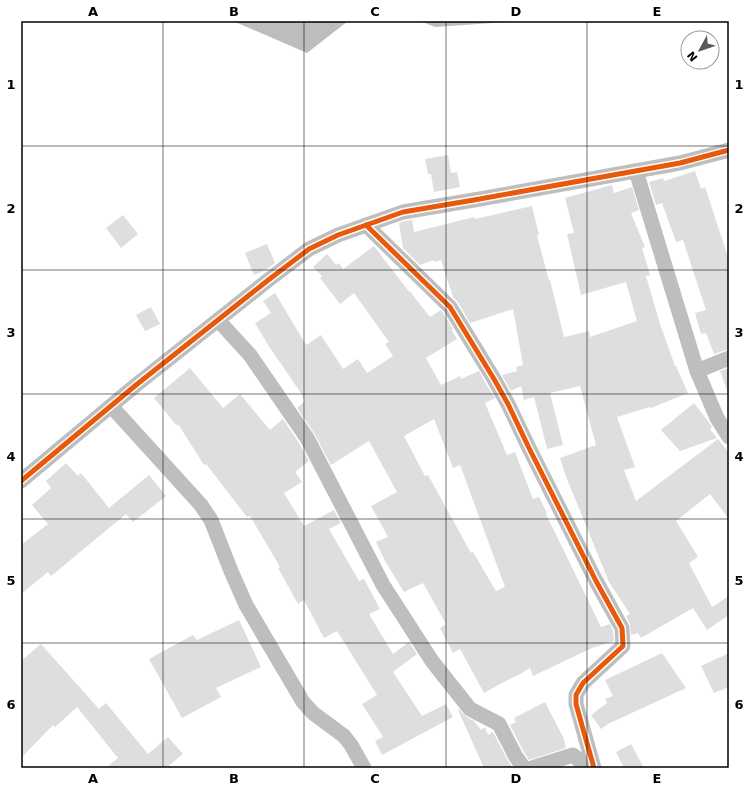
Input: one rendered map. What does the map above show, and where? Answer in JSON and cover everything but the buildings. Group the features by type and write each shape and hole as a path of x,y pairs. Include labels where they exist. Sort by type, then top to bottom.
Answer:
{"street":[{"path":"21,481 111,406 309,249 338,235 403,212 680,163 729,150"},
{"path":"636,171 697,371 717,418 729,437"},
{"path":"366,225 450,307 508,404 596,581 622,628 622,646 583,682 576,695 576,704 594,768"},
{"path":"218,320 250,355 307,438 383,585 432,661 470,709 499,724 516,757 524,768"},
{"path":"697,371 729,358"},
{"path":"111,406 201,505 211,520 246,605 303,702 313,713 344,736 364,768"},
{"path":"532,768 574,755 588,768"}],"shaded area":[{"path":"233,21 348,21 307,53"},
{"path":"420,21 522,21 435,27"}],"cycle path":[{"path":"21,481 136,385 267,281 309,249 338,235 403,212 680,163 729,150"},
{"path":"366,225 450,307 508,404 596,581 622,628 623,646 583,683 576,695 576,704 594,768"}]}
